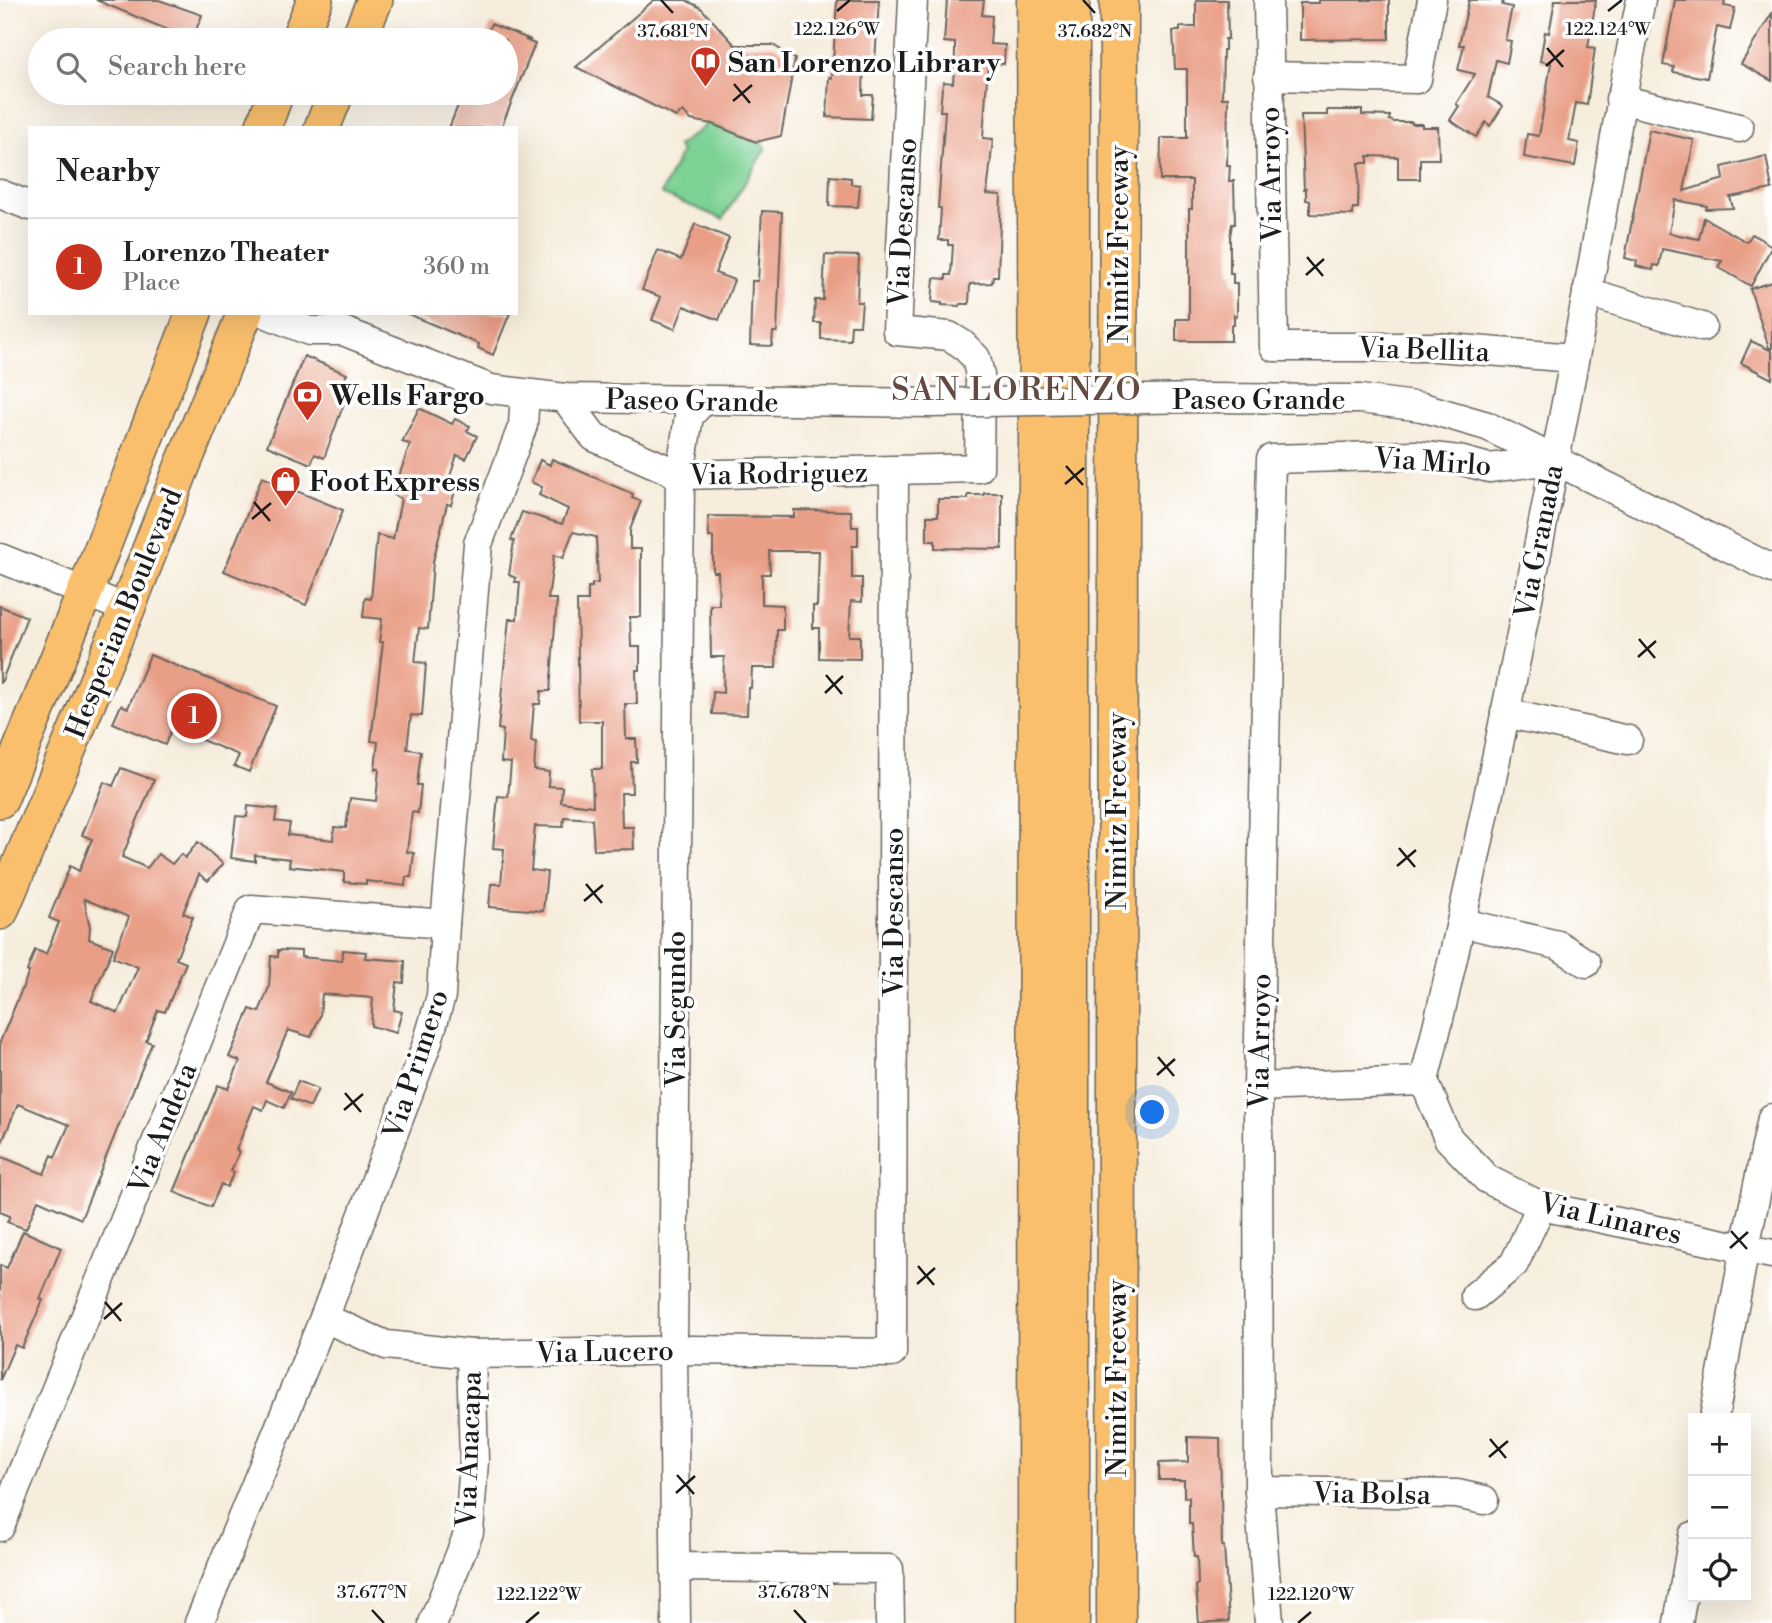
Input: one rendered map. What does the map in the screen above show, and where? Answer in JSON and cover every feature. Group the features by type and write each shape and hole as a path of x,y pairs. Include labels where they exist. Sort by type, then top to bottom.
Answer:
{"highway":[{"path":"1036,0 1037,1623"},
{"path":"1070,0 1070,1623"},
{"name":"Nimitz Freeway","path":"1116,1623 1119,0"}],"main road":[{"path":"303,28 315,0"},
{"path":"363,28 374,0"},
{"path":"264,126 272,105"},
{"path":"323,126 331,105"},
{"name":"Hesperian Boulevard","path":"0,800 193,315"},
{"name":"Hesperian Boulevard","path":"0,912 127,609 244,315"}],"street":[{"name":"Via Descanso","path":"913,0 897,331 949,336 976,358 980,374 979,468"},
{"name":"Via Arroyo","path":"1268,0 1275,347"},
{"path":"1268,76 1417,79 1432,0"},
{"name":"Via Granada","path":"1424,1081 1463,923 1587,292 1620,99 1641,0"},
{"path":"1620,99 1739,128"},
{"path":"0,194 28,205"},
{"path":"1587,292 1702,327"},
{"name":"Paseo Grande","path":"270,315 309,331 335,322 491,389 565,398 930,402 1201,398 1360,399 1422,407 1487,426 1772,569"},
{"name":"Via Bellita","path":"1275,347 1437,347 1574,358"},
{"name":"Via Primero","path":"199,1623 324,1318 431,1032 441,996 478,544 523,425 524,394"},
{"name":"Via Rodriguez","path":"565,398 594,437 680,475 979,468"},
{"name":"Via Segundo","path":"676,1623 673,1351 680,475 689,416 703,401"},
{"name":"Via Mirlo","path":"1271,459 1416,455 1459,460 1489,468 1553,460"},
{"name":"Via Arroyo","path":"1269,1623 1259,1491 1258,1087 1271,459"},
{"name":"Via Descanso","path":"892,1353 894,471"},
{"path":"0,558 127,609"},
{"path":"1505,713 1628,740"},
{"name":"Via Andeta","path":"0,1527 251,909 445,924"},
{"path":"1463,923 1558,945 1587,962"},
{"path":"1258,1087 1424,1081"},
{"name":"Via Linares","path":"1424,1081 1448,1138 1487,1179 1541,1206 1772,1254"},
{"path":"1715,1413 1772,1118"},
{"path":"1475,1296 1514,1264 1541,1206"},
{"name":"Via Lucero","path":"324,1318 386,1345 471,1353 892,1353"},
{"name":"Via Anacapa","path":"433,1623 469,1532 474,1461 471,1353"},
{"name":"Via Bolsa","path":"1259,1491 1457,1494 1484,1500"},
{"path":"1678,1623 1692,1539"},
{"path":"676,1567 889,1569 890,1623"}],"green space":[{"path":"705,122 756,142 761,141 765,149 723,219 661,194 681,152 677,146 704,127"}],"building":[{"path":"96,0 159,0 202,15 197,28 163,28"},
{"name":"San Lorenzo Library","path":"654,0 686,0 701,8 735,45 773,45 795,59 781,136 756,142 712,124 691,120 683,111 676,117 576,67"},
{"path":"837,0 879,0 875,61 864,60 863,95 873,95 871,119 827,117"},
{"path":"947,0 984,0 982,15 992,16 990,44 1005,45 1004,64 988,63 983,138 993,139 987,194 1001,195 998,276 993,276 992,283 970,284 969,304 960,306 932,302 934,278 946,279 946,275 951,275 953,245 948,245 948,240 939,240 941,208 938,208 945,111 940,111 942,88 944,82 953,83 955,53 955,43 944,42"},
{"path":"1196,0 1227,0 1228,39 1225,39 1223,50 1222,98 1228,98 1227,165 1230,165 1229,181 1234,181 1235,224 1232,224 1230,236 1230,273 1233,273 1233,283 1237,283 1237,316 1234,315 1234,325 1231,325 1231,341 1176,341 1176,319 1189,319 1189,209 1192,209 1192,180 1160,180 1161,138 1187,138 1187,69 1175,69 1173,31 1180,31 1180,27 1196,27"},
{"path":"1319,0 1389,0 1389,39 1300,40 1300,3 1319,3"},
{"path":"1469,0 1503,0 1502,5 1512,7 1505,40 1511,41 1507,63 1496,60 1488,97 1503,106 1490,126 1486,122 1476,137 1450,120 1459,106 1456,104 1475,74 1458,70 1464,45 1459,45"},
{"path":"1555,0 1596,0 1588,47 1595,48 1587,105 1576,103 1569,141 1579,143 1575,166 1524,157 1527,134 1539,136 1551,63 1540,61"},
{"path":"1675,0 1725,0 1724,6 1735,8 1730,30 1717,27 1707,78 1673,72 1674,67 1663,65"},
{"path":"1772,13 1772,81 1741,64"},
{"path":"518,35 535,44 518,86"},
{"path":"458,105 510,105 502,126 450,126"},
{"path":"1327,110 1362,110 1362,115 1390,116 1389,120 1394,122 1438,127 1439,159 1420,159 1420,179 1398,179 1398,157 1368,156 1368,163 1359,163 1358,208 1353,208 1353,215 1310,214 1310,201 1306,200 1306,188 1304,189 1301,115 1327,115"},
{"path":"1649,130 1694,140 1684,191 1724,179 1722,167 1766,156 1772,189 1730,197 1733,208 1706,209 1707,206 1675,200 1669,233 1699,239 1704,218 1747,242 1752,234 1772,246 1751,286 1718,267 1722,261 1662,249 1659,266 1654,265 1653,270 1636,266 1637,261 1625,258"},
{"path":"830,176 851,178 851,184 860,185 858,207 829,206"},
{"path":"762,211 782,212 777,332 773,332 772,346 750,345 752,281 758,281"},
{"path":"695,224 729,238 715,273 734,280 719,320 684,306 675,329 652,320 661,297 642,290 658,250 681,260"},
{"path":"825,255 859,256 857,302 862,302 860,325 851,325 850,340 821,339 821,323 814,323 815,300 823,300"},
{"path":"1772,282 1772,348 1769,348 1750,289"},
{"path":"411,315 509,315 493,355 478,348 479,344"},
{"path":"1751,341 1772,351 1772,379 1741,363"},
{"name":"Wells Fargo","path":"304,356 347,374 338,394 346,398 324,458 315,454 311,464 267,446"},
{"path":"419,408 452,424 455,419 470,426 467,431 477,436 466,459 457,455 447,485 456,488 451,505 447,504 433,562 428,629 419,628 415,662 426,663 422,716 411,715 407,749 421,751 417,785 421,785 418,813 412,812 407,852 414,853 411,877 406,877 405,886 366,881 366,884 344,882 344,872 289,866 290,859 255,855 255,861 231,858 236,816 247,817 248,806 277,809 275,821 290,823 288,835 333,840 334,827 346,828 350,798 376,801 378,742 371,741 383,642 379,642 382,619 363,617 365,598 371,599 377,535 393,539 401,499 393,494 410,444 402,442"},
{"path":"552,459 633,494 632,498 641,501 630,530 630,549 641,549 641,617 630,617 631,647 640,647 640,670 636,670 637,704 625,704 626,739 636,739 637,762 631,762 632,793 621,793 622,827 633,827 634,849 594,850 592,819 564,817 563,827 535,826 531,870 547,872 543,911 489,907 491,884 501,884 504,849 493,848 498,796 508,797 511,763 501,762 503,730 498,729 509,619 517,619 520,582 515,582 516,578 509,575 514,541 511,540 522,512 562,524 568,509 539,495 542,487 531,482 540,460 550,465","holes":["573,532 596,537 598,583 588,587 588,601 577,601 579,721 602,721 602,769 592,769 593,806 561,802 562,787 548,786 549,772 534,770 536,742 531,741 534,704 540,704 541,691 550,691 557,599 548,599 554,555 563,558"]},
{"path":"262,477 343,510 306,605 224,571"},
{"path":"1002,493 1002,549 935,548 935,541 927,541 927,516 938,516 938,499 968,499 968,495"},
{"path":"794,510 851,511 852,527 858,527 858,546 852,546 852,578 862,578 862,602 851,601 849,636 860,636 860,659 819,658 819,628 813,628 813,606 817,606 819,551 769,551 770,574 762,574 762,604 783,605 783,630 777,630 776,668 752,668 747,715 712,714 713,692 723,693 724,657 711,657 710,605 719,605 718,572 713,572 713,537 709,537 708,516 794,517"},
{"path":"0,606 27,617 1,683 0,683"},
{"path":"150,655 276,706 249,772 234,766 239,755 172,728 165,745 113,723 121,705 128,708"},
{"path":"121,768 154,780 122,857 147,868 158,854 172,864 181,854 185,858 198,842 223,864 208,881 199,874 183,913 193,917 176,959 186,963 165,1012 158,1010 146,1041 152,1043 81,1219 38,1200 26,1229 7,1222 10,1216 0,1212 0,1156 44,1174 69,1125 18,1104 0,1147 0,1042 29,972 27,971 35,950 46,954 59,922 49,918 70,866 79,871 92,839 82,835 104,782 113,786","holes":["84,899 129,917 113,957 138,967 118,1013 91,1001 113,948 89,939 90,927"]},
{"path":"278,950 301,951 301,957 342,961 343,950 366,952 365,958 405,961 404,983 397,982 394,1010 402,1012 396,1033 371,1026 373,998 322,994 320,1016 311,1037 288,1030 266,1082 291,1092 284,1108 267,1100 263,1110 254,1106 236,1150 239,1152 231,1171 234,1172 227,1187 221,1184 211,1207 174,1192 218,1085 228,1089 240,1061 229,1057 250,1009 259,1012 269,987 271,956 278,957"},
{"path":"298,1081 318,1089 310,1107 291,1099"},
{"path":"23,1231 61,1248 40,1299 43,1300 22,1348 15,1345 0,1380 0,1265 7,1268"},
{"path":"1188,1437 1220,1438 1222,1546 1229,1621 1199,1623 1197,1557 1194,1557 1192,1524 1189,1524 1189,1497 1184,1497 1184,1480 1159,1480 1159,1463 1188,1462"}],"place":[{"name":"San Lorenzo Library","path":"705,89"},
{"name":"Wells Fargo","path":"307,422"},
{"name":"Foot Express","path":"286,508"},
{"name":"Lorenzo Theater","path":"194,716"}],"district":[{"name":"SAN LORENZO","path":"1017,389"}]}
